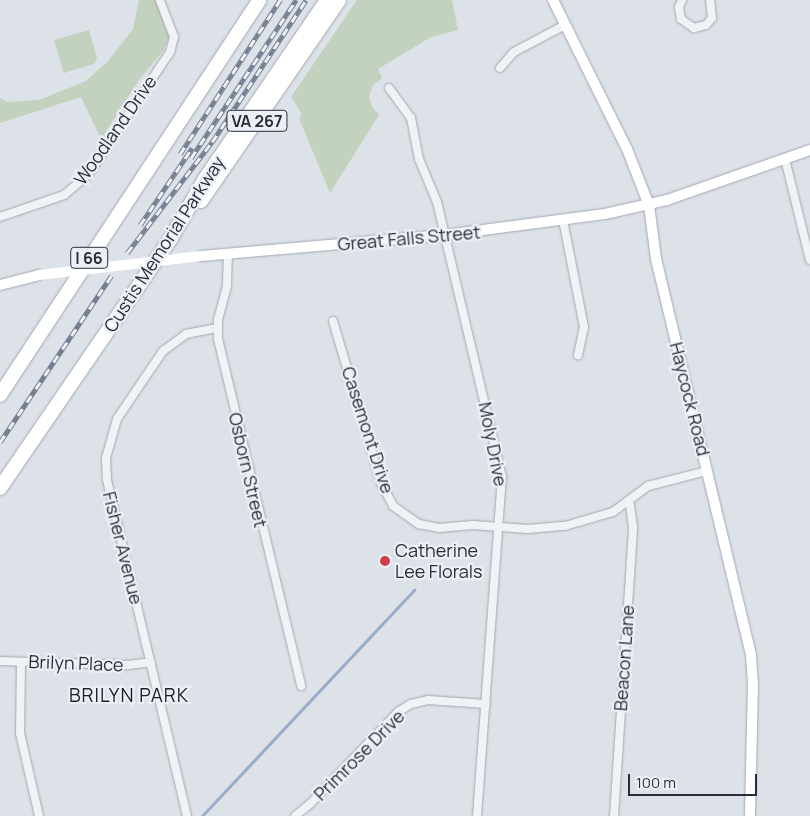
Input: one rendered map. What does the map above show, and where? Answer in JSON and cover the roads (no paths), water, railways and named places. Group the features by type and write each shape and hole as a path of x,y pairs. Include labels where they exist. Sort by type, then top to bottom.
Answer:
{"highway":[{"name":"I 66","path":"0,395 259,0"},
{"name":"Custis Memorial Parkway","path":"0,488 170,238 205,179 327,0"},
{"name":"VA 267","path":"170,238 213,186 339,0"}],"main road":[{"name":"Haycock Road","path":"553,0 627,149 649,205 656,259 750,656 750,816"},
{"name":"Great Falls Street","path":"0,285 39,275 201,256 445,235 563,220 649,205 810,150"}],"street":[{"name":"Woodland Drive","path":"0,217 64,195 88,175 170,52 173,30 160,0"},
{"path":"682,0 679,7 681,19 694,28 710,20 714,12 710,0"},
{"path":"500,68 514,52 565,25"},
{"name":"Moly Drive","path":"390,88 411,118 419,159 437,202 499,458 503,495 477,816"},
{"path":"785,159 810,260"},
{"path":"563,220 584,327 578,355"},
{"name":"Osborn Street","path":"228,254 228,286 217,328 300,686"},
{"name":"Casemont Drive","path":"334,321 381,483 393,506 409,520 429,527 528,529 565,526 601,517 648,486 707,471"},
{"name":"Fisher Avenue","path":"187,816 107,479 107,447 117,419 163,352 186,334 217,328"},
{"name":"Beacon Lane","path":"614,816 632,568 633,527 629,500"},
{"name":"Brilyn Place","path":"0,661 128,665 151,662"},
{"path":"21,662 20,733 39,816"},
{"name":"Primrose Drive","path":"295,816 310,804 398,712 411,704 428,700 486,704"}],"waterway":[{"path":"202,816 414,590"}],"railway":[{"path":"180,154 280,0"},
{"path":"191,158 296,0"},
{"path":"127,253 212,142 306,0"},
{"path":"140,225 192,148"},
{"path":"0,442 111,276"}],"place":[{"name":"Catherine Lee Florals","path":"385,561"}],"district":[{"name":"BRILYN PARK","path":"129,696"}]}
